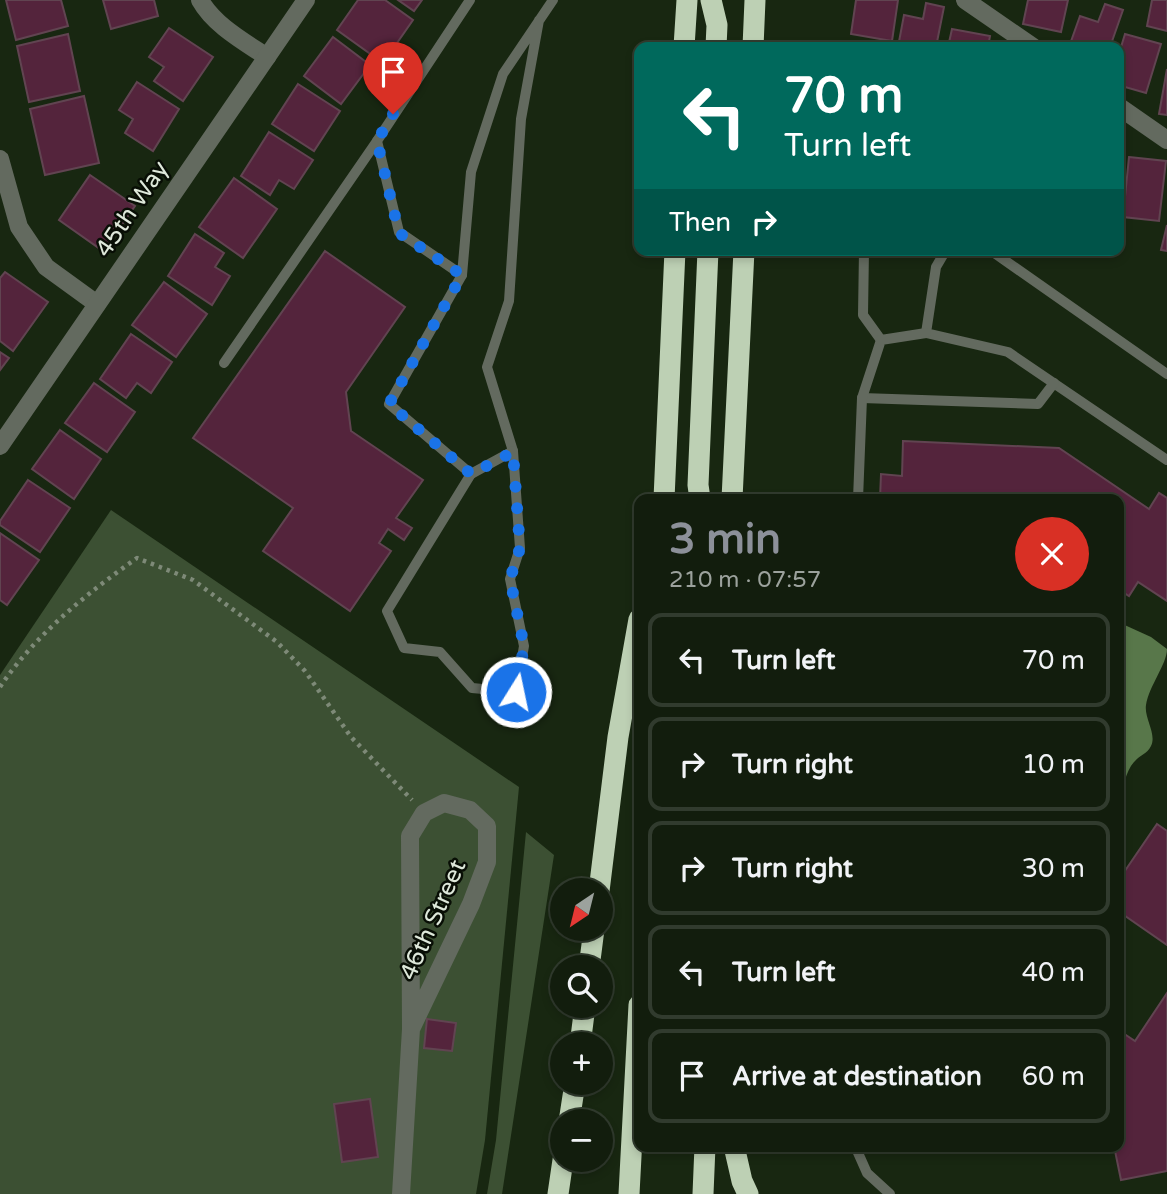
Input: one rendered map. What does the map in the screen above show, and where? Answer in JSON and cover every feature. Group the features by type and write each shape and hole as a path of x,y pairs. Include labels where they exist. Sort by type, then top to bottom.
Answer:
{"highway":[{"path":"684,42 687,0"},
{"path":"711,0 717,25 716,42"},
{"path":"753,42 755,0"},
{"path":"663,494 675,256"},
{"path":"699,494 708,256"},
{"path":"732,494 744,256"},
{"path":"601,878 618,737 634,647"},
{"path":"629,1194 634,1100"},
{"path":"703,1194 705,1152"},
{"path":"735,1152 748,1194"},
{"path":"558,1194 562,1172"}],"street":[{"path":"200,0 204,8 230,32 267,57"},
{"name":"45th Way","path":"0,446 306,0"},
{"path":"965,0 1026,42"},
{"path":"1124,110 1167,140"},
{"path":"0,159 19,227 46,267 97,304"},
{"name":"46th Street","path":"401,1194 411,1029 410,836 424,813 444,803 470,810 487,826 487,862 471,904 411,1029"}],"lane":[{"path":"224,363 377,141 470,0"},
{"path":"471,474 389,404 462,275 471,172 503,74 553,0"},
{"path":"513,452 471,474 387,611 404,648 440,653 472,688 516,692 524,646 510,579 520,548 513,452 487,367 509,301 520,119 539,20"},
{"path":"377,141 399,233 462,275"},
{"path":"864,256 863,315 881,341"},
{"path":"926,333 936,267 942,256"},
{"path":"999,256 1167,374"},
{"path":"881,341 926,333 1008,352 1167,460"},
{"path":"858,494 862,398 881,341"},
{"path":"862,398 1038,404 1054,383"},
{"path":"858,1152 867,1173 890,1194"}],"path":[{"path":"0,687 15,665 91,590 137,558 193,580 277,642 305,671 351,737 410,798"}],"shaded area":[{"path":"111,510 519,787 485,1140 476,1194 0,1194 0,675"},
{"path":"1124,625 1151,637 1167,649 1146,705 1152,736 1151,746 1137,759 1124,783"},
{"path":"526,832 554,855 502,1194 487,1194 496,1140"}],"building":[{"path":"6,0 61,0 68,26 16,40"},
{"path":"103,0 154,0 158,16 111,29"},
{"path":"358,0 385,0 413,20 383,63 337,30"},
{"path":"398,0 422,0 414,11"},
{"path":"856,0 898,0 892,41 851,34"},
{"path":"1028,0 1068,0 1061,32 1023,24"},
{"path":"1152,0 1167,0 1167,31 1147,26"},
{"path":"926,3 944,7 937,42 899,42 904,15 923,19"},
{"path":"1105,4 1123,10 1112,42 1071,42 1080,16 1098,22"},
{"path":"169,28 213,57 183,101 154,81 164,67 149,57"},
{"path":"952,29 990,36 989,42 949,42"},
{"path":"68,34 80,91 29,102 17,46"},
{"path":"1125,34 1161,44 1146,93 1124,87 1123,42"},
{"path":"333,37 370,65 341,104 304,76"},
{"path":"1167,69 1167,115 1159,114"},
{"path":"137,82 179,109 153,151 125,133 133,119 119,110"},
{"path":"298,84 340,111 314,151 272,124"},
{"path":"84,96 99,163 45,175 30,109"},
{"path":"269,132 313,160 294,189 279,180 270,195 241,176"},
{"path":"1129,157 1166,161 1159,221 1124,217"},
{"path":"90,175 135,206 103,251 59,220"},
{"path":"234,178 277,209 243,258 199,227"},
{"path":"1167,225 1167,251 1161,250"},
{"path":"195,234 224,253 215,267 230,276 212,305 168,276"},
{"path":"325,251 405,307 346,392 351,431 423,480 396,518 412,528 404,540 388,529 379,543 391,551 350,611 263,551 293,508 193,438"},
{"path":"5,272 48,302 13,351 0,341 0,278"},
{"path":"164,282 207,314 176,357 132,325"},
{"path":"131,334 172,362 151,393 137,383 126,398 100,379"},
{"path":"0,352 9,358 0,370"},
{"path":"94,383 135,412 107,452 65,423"},
{"path":"60,430 101,459 74,499 32,469"},
{"path":"903,441 1059,448 1149,509 1159,493 1167,498 1167,601 1138,582 1129,596 1124,593 1124,494 880,494 881,474 902,476"},
{"path":"28,480 70,508 40,552 0,525 0,521"},
{"path":"0,533 39,560 7,605 0,600"},
{"path":"1157,824 1167,831 1167,945 1124,915 1124,872"},
{"path":"1167,993 1167,1171 1121,1180 1115,1152 1124,1152 1124,1034 1135,1041"},
{"path":"427,1019 456,1023 452,1051 424,1048"},
{"path":"370,1099 378,1157 342,1162 334,1104"}],"route":[{"path":"393,114 377,141 399,233 462,275 389,404 471,474 513,452 520,548 510,579 524,646 516,692"}]}
